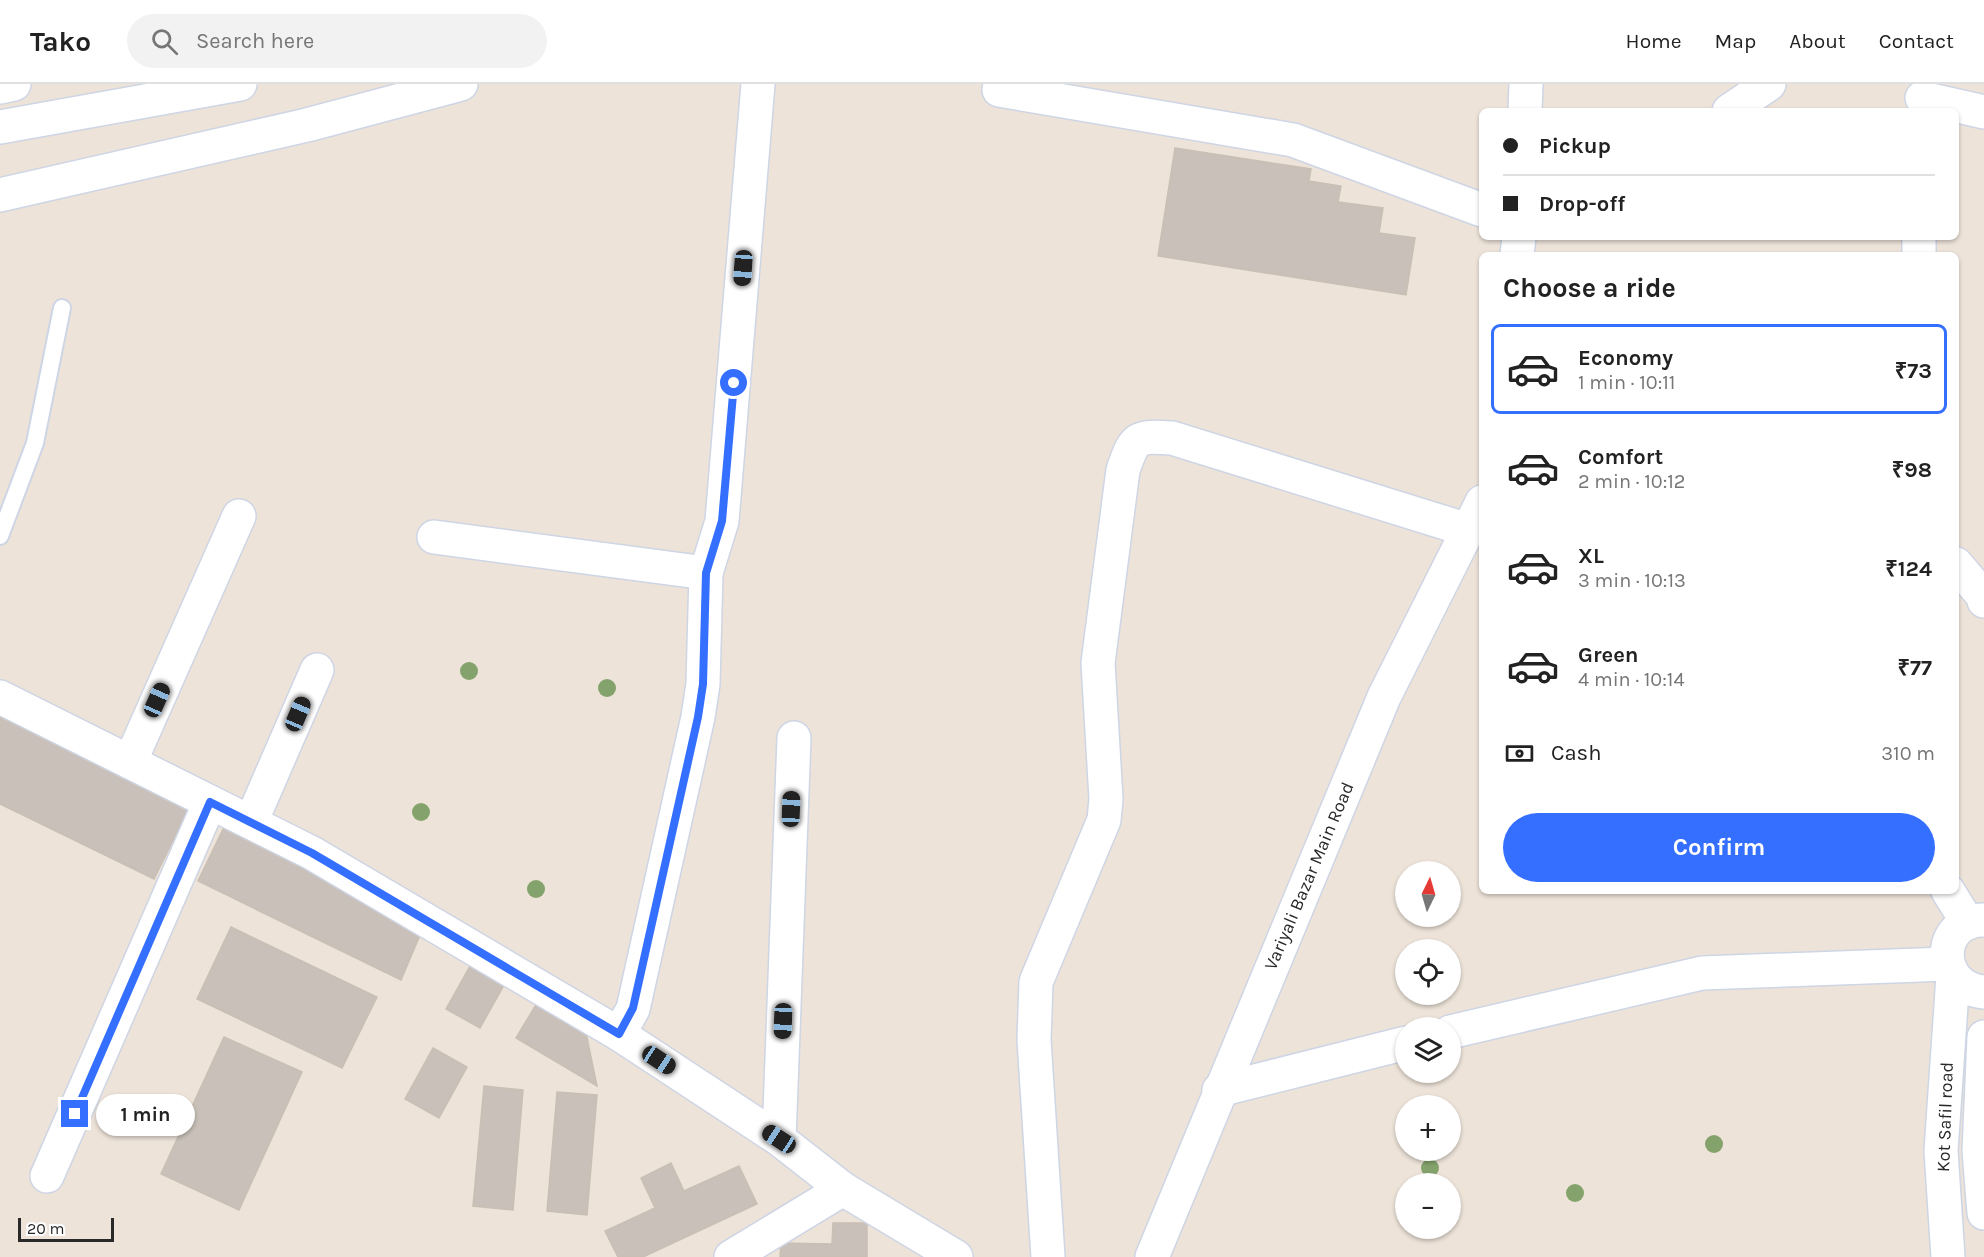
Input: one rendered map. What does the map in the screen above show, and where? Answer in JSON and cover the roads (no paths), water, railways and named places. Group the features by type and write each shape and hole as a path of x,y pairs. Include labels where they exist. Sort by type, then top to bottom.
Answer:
{"street":[{"path":"0,87 14,84"},
{"path":"0,127 240,84"},
{"path":"0,195 307,125 461,84"},
{"path":"619,1034 633,1008 698,717 703,684 706,573 722,521 758,84"},
{"path":"1000,84 999,90 1293,141 1479,209"},
{"path":"1525,108 1526,84"},
{"path":"1733,108 1769,84"},
{"path":"1923,98 1984,112"},
{"path":"1048,1257 1034,1040 1036,982 1104,820 1106,799 1098,663 1123,470 1131,446 1145,437 1172,438 1475,516"},
{"path":"130,762 239,516"},
{"name":"Variyali Bazar Main Road","path":"1152,1257 1384,697 1475,516"},
{"path":"434,537 706,573"},
{"path":"1959,568 1984,597"},
{"path":"251,822 317,670"},
{"path":"0,697 312,853 619,1034 779,1139 843,1189 956,1257"},
{"path":"779,1139 794,738"},
{"path":"47,1176 210,802"},
{"path":"1951,894 1976,921"},
{"name":"Kot Safil road","path":"1948,1257 1941,1151 1950,970 1947,952 1950,940 1958,930 1976,921"},
{"path":"1461,1029 1702,973 1950,970 1962,985 1973,991 1984,992"},
{"name":"Kot Safil road","path":"1984,1037 1982,1151 1984,1213"},
{"path":"1220,1090 1395,1046"},
{"path":"731,1257 843,1189"}],"lane":[{"path":"0,536 35,443 62,308"}]}
